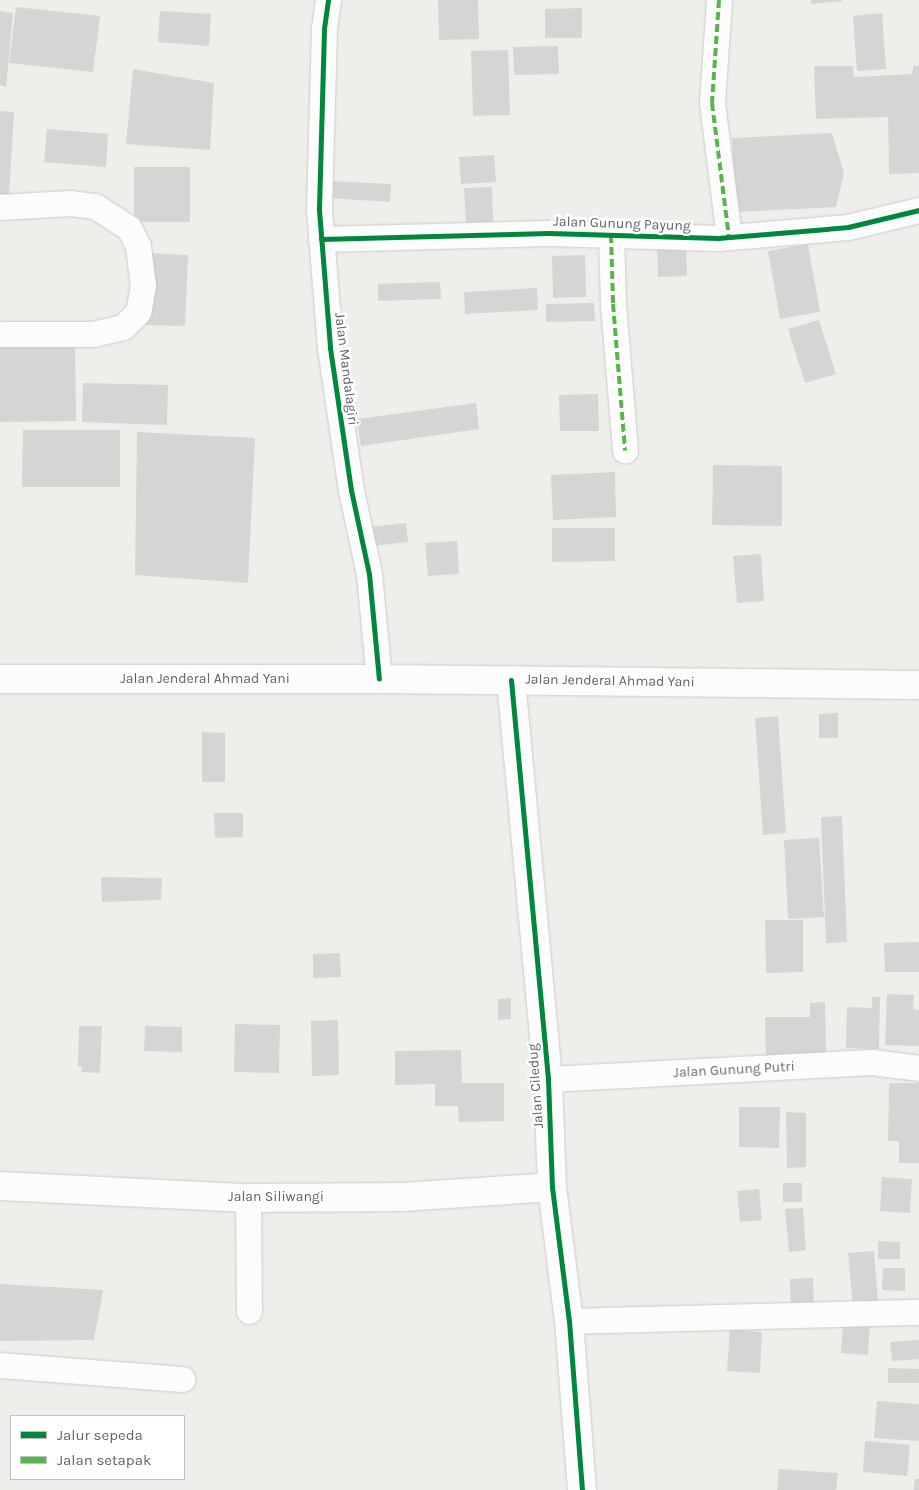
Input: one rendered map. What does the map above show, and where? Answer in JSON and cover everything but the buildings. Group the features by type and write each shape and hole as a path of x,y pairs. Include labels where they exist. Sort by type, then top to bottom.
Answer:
{"street":[{"name":"Jalan Mandalagiri","path":"328,0 324,29 319,210 321,239 330,348 351,490 369,574 379,679"},
{"path":"720,0 712,103 729,236"},
{"path":"0,207 70,203 95,206 129,228 138,246 143,285 138,312 123,327 93,334 0,334"},
{"name":"Jalan Gunung Payung","path":"321,239 549,234 729,236 848,227 919,210"},
{"path":"611,235 612,304 625,451"},
{"name":"Jalan Jenderal Ahmad Yani","path":"0,679 379,679 919,685"},
{"name":"Jalan Ciledug","path":"511,680 548,1079 552,1187 569,1321 582,1490"},
{"name":"Jalan Gunung Putri","path":"548,1079 872,1062 919,1068"},
{"name":"Jalan Siliwangi","path":"0,1186 248,1198 403,1197 552,1187"},
{"path":"248,1198 249,1311"},
{"path":"569,1321 919,1312"},
{"path":"0,1365 182,1379"}],"marked path":[{"path":"719,0 712,103 729,237"},
{"path":"611,235 613,304 625,451"}],"cycle path":[{"path":"328,0 324,29 319,210 330,348 351,490 369,574 379,679"},
{"path":"321,239 549,233 718,238 848,227 919,210"},
{"path":"511,680 548,1079 552,1187 569,1321 582,1490"}]}
